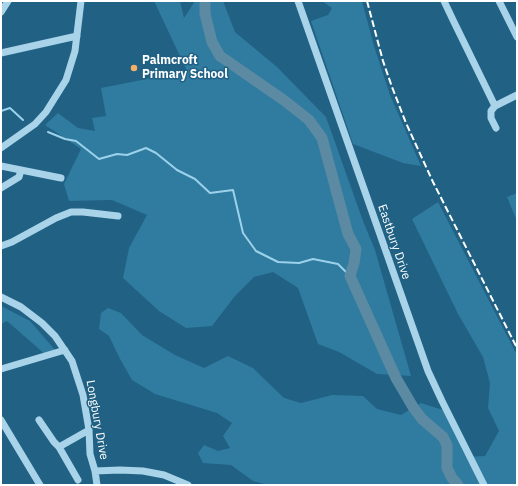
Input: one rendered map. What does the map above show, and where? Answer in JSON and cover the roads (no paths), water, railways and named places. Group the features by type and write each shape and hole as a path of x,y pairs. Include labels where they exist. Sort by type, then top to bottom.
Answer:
{"street":[{"path":"1,12 8,1"},
{"path":"1,148 35,124 46,112 56,97 68,74 75,51 81,1"},
{"name":"Eastbury Drive","path":"298,1 428,371 484,485"},
{"path":"444,1 495,106"},
{"path":"499,1 517,37"},
{"path":"1,53 77,36"},
{"path":"496,128 490,114 495,106 517,95"},
{"path":"1,166 61,178"},
{"path":"1,188 19,177 22,170"},
{"path":"1,246 12,242 64,214 83,212 118,216"},
{"name":"Longbury Drive","path":"1,297 21,307 33,316 54,336 72,362 80,383 89,430 90,454 97,485"},
{"path":"1,369 65,350"},
{"path":"1,420 40,485"},
{"path":"39,420 59,447 78,480"},
{"path":"59,447 89,430"},
{"path":"95,471 143,471 164,475 188,485"}],"waterway":[{"path":"205,1 205,14 212,42 220,56 285,101 309,120 322,138 348,234 356,249 350,276 396,378 422,419 443,437 447,445 447,468 452,478 458,485"},
{"path":"1,111 10,108 23,120"},
{"path":"48,132 65,139 76,141 99,159 117,154 127,155 146,148 156,153 177,170 195,179 210,193 233,190 243,233 256,251 278,262 299,263 313,259 338,264 350,276"}],"railway":[{"path":"367,1 383,61 406,123 433,182 517,348"}],"place":[{"name":"Palmcroft Primary School","path":"134,68"}]}
